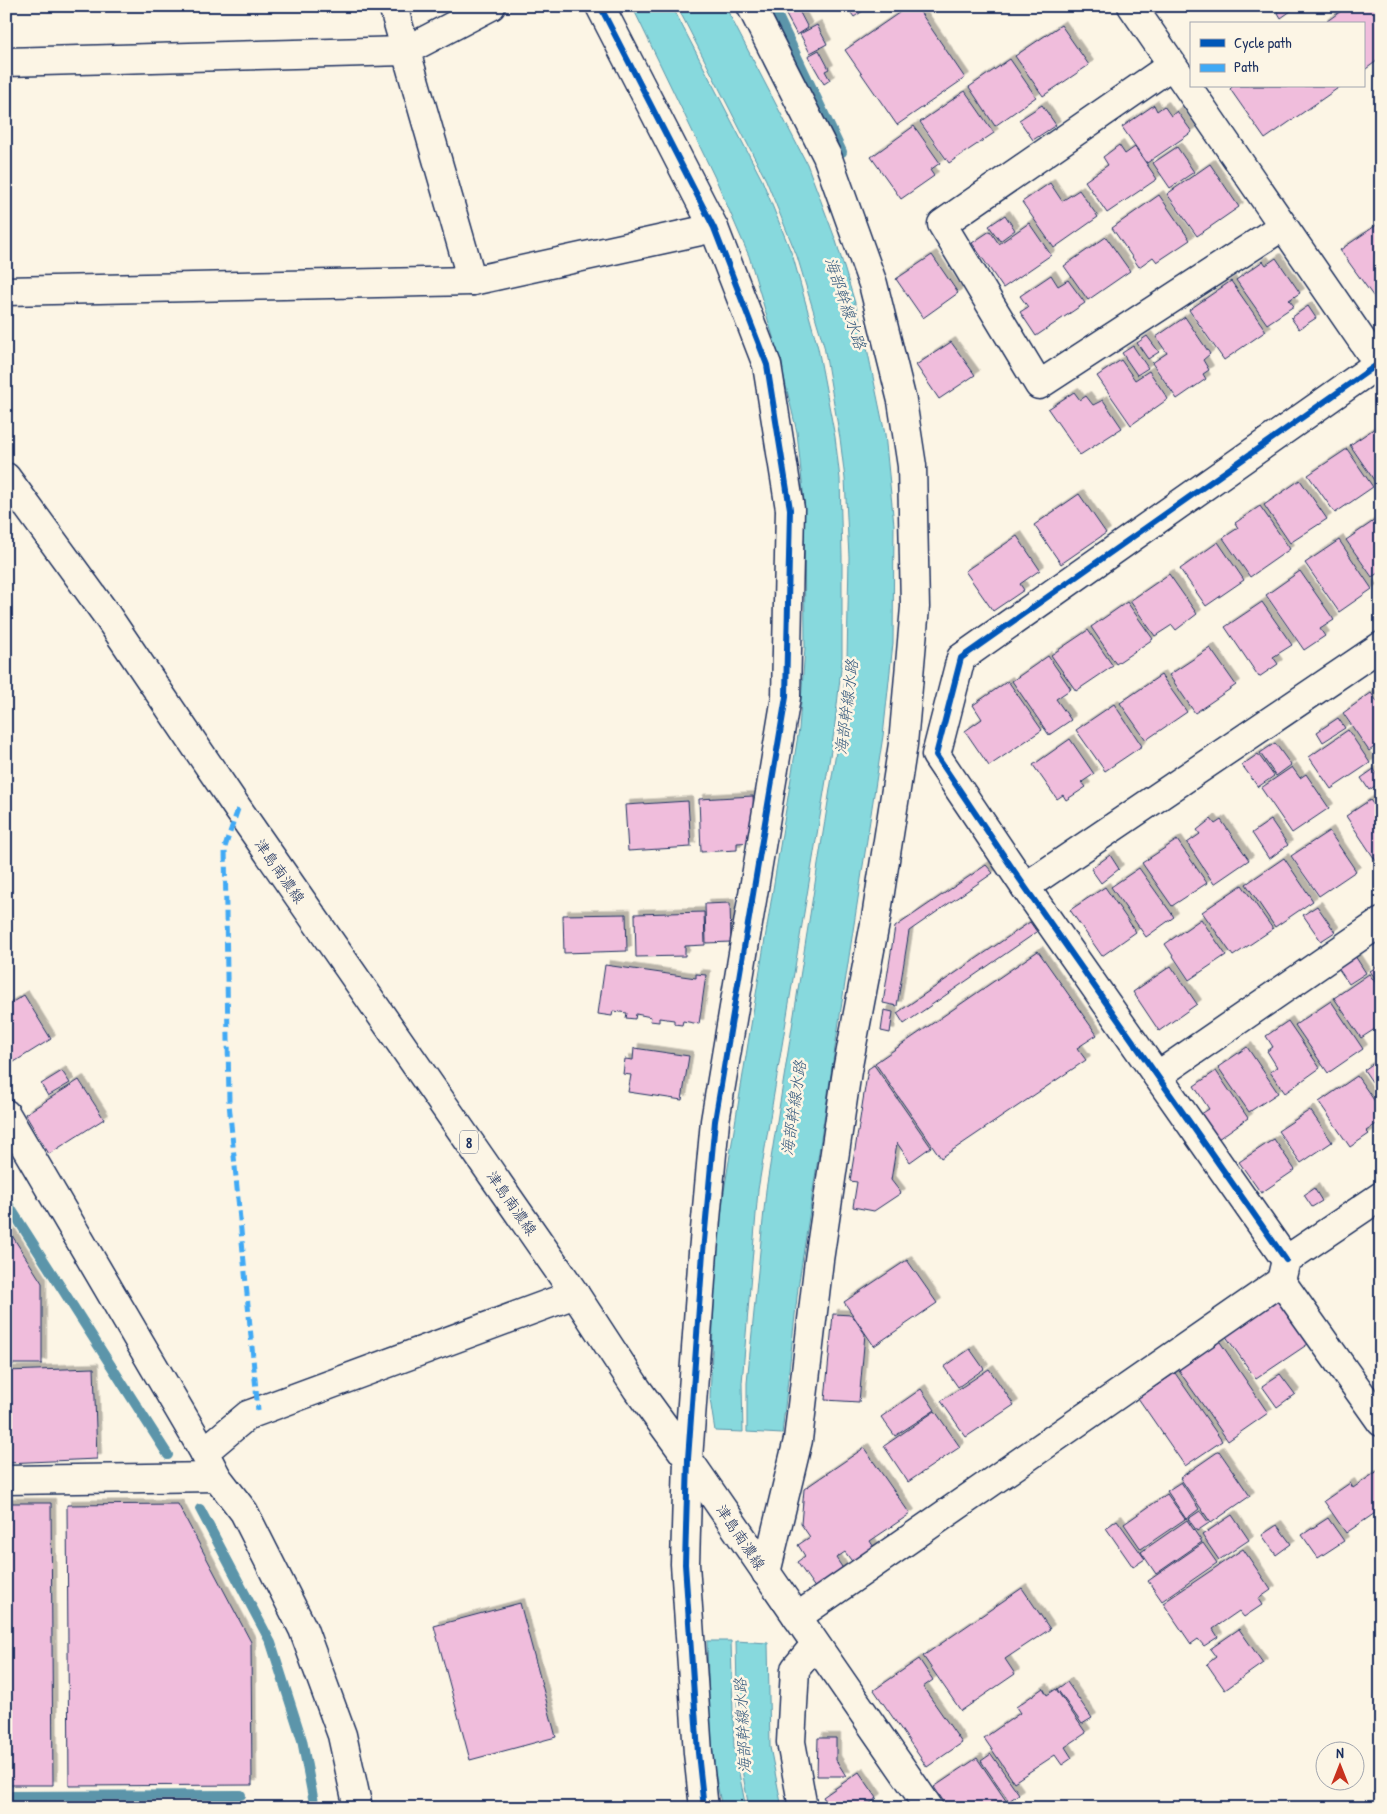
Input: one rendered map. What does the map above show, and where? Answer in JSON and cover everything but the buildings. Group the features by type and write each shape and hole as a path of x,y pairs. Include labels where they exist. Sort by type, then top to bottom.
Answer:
{"street":[{"path":"393,6 472,281"},
{"path":"6,62 405,52 491,6"},
{"path":"600,6 714,228 767,366 790,509 786,697 715,1120 688,1459 685,1564 698,1753 704,1808"},
{"path":"751,6 827,156 873,284 902,401 912,466 915,608 903,744 876,918 846,1080 819,1260 798,1440 766,1573"},
{"path":"936,755 961,658 1379,366 1132,6"},
{"path":"1172,65 942,224 1039,385 1283,226"},
{"path":"6,291 472,281 714,228"},
{"name":"津島南濃線","path":"6,477 106,614 238,810 575,1294 637,1389 688,1459 929,1808"},
{"path":"1024,887 1381,646"},
{"path":"903,744 936,755 1024,887 1158,1076 1381,1422"},
{"path":"1158,1076 1381,922"},
{"path":"6,1114 204,1452 216,1478 244,1512 303,1629 342,1735 358,1808"},
{"path":"797,1617 1284,1271 1381,1196"},
{"path":"204,1452 248,1415 575,1294"},
{"path":"6,1480 216,1478"},
{"path":"803,1808 791,1742 795,1669 815,1645"}],"water":[{"path":"632,6 672,6 762,180 793,257 818,348 835,437 840,479 842,660 834,732 758,1190 742,1383 743,1432 715,1431 710,1399 717,1235 799,729 805,648 804,501 797,432 779,357 749,256 717,182"},
{"name":"海部幹線水路","path":"677,6 725,6 807,164 836,241 863,329 885,434 894,525 893,643 883,736 798,1288 782,1434 747,1432 747,1383 766,1190 839,733 847,660 849,557 845,479 824,346 797,256 766,180"},
{"path":"707,1641 731,1641 734,1748 746,1808 722,1808 710,1749"},
{"name":"海部幹線水路","path":"736,1641 768,1643 770,1747 782,1808 749,1808 738,1748"}],"waterway":[{"path":"773,6 842,152"},
{"path":"6,1201 168,1455"},
{"path":"200,1509 271,1643 302,1740 315,1808"},
{"path":"6,1796 241,1795"}],"marked path":[{"path":"238,809 225,847 229,1103 258,1411"}],"cycle path":[{"path":"600,6 714,228 767,365 790,509 786,697 715,1121 703,1252 688,1459 685,1564 698,1753 704,1808"},
{"path":"1286,1260 1025,887 936,755 961,658 1378,364"}]}
